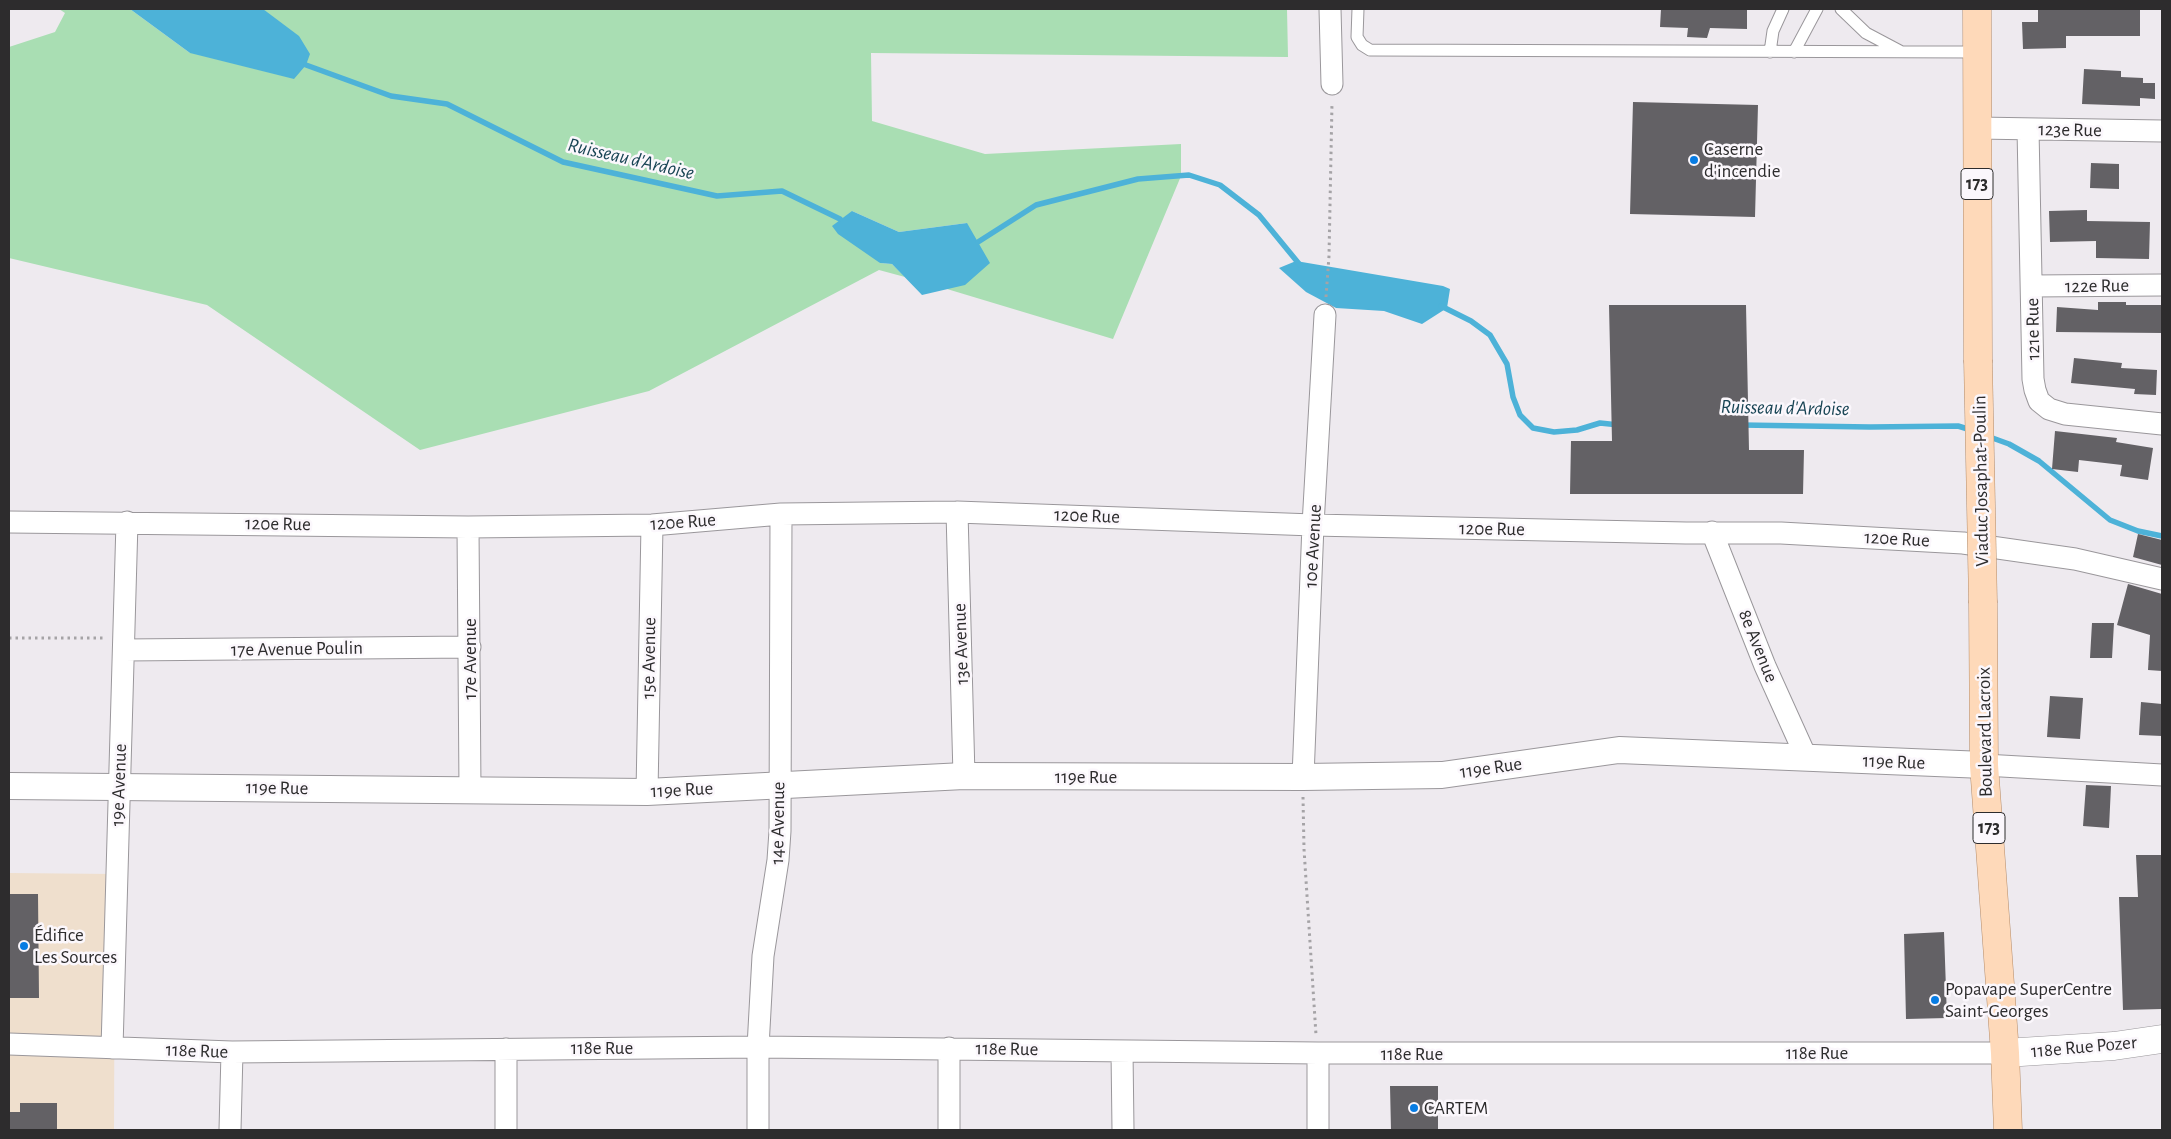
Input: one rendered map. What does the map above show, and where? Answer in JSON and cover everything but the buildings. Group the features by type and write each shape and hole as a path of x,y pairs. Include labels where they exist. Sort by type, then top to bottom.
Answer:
{"main road":[{"name":"173","path":"1977,9 1977,128"},
{"name":"Viaduc Josaphat-Poulin","path":"1977,128 1978,360 1983,603"},
{"name":"Boulevard Lacroix","path":"1983,603 1984,765 2005,1053 2008,1130"},
{"name":"118e Rue Pozer","path":"2005,1053 2114,1046 2162,1039"}],"street":[{"path":"1330,9 1332,84"},
{"name":"123e Rue","path":"1977,128 2162,132"},
{"name":"121e Rue","path":"2028,129 2034,390 2039,400 2049,409 2066,414 2162,424"},
{"name":"122e Rue","path":"2032,286 2162,285"},
{"name":"10e Avenue","path":"1303,777 1313,525 1325,315"},
{"name":"120e Rue","path":"9,522 468,527 652,524 781,514 957,512 1313,525 1676,533 1781,533 1963,542 2075,560 2162,579"},
{"name":"13e Avenue","path":"957,512 964,776"},
{"name":"14e Avenue","path":"758,1130 758,1047 763,956 778,860 780,831 781,514"},
{"name":"19e Avenue","path":"112,1048 127,522"},
{"name":"15e Avenue","path":"647,792 652,524"},
{"name":"17e Avenue","path":"468,527 470,790"},
{"name":"8e Avenue","path":"1712,532 1765,666 1806,759"},
{"name":"17e Avenue Poulin","path":"124,644 470,647"},
{"name":"119e Rue","path":"9,786 647,792 964,776 1303,777 1442,774 1619,750 1984,765 2162,775"},
{"name":"118e Rue","path":"9,1044 232,1052 758,1047 1318,1053 2005,1053"},
{"path":"949,1048 949,1130"},
{"path":"506,1049 506,1130"},
{"path":"1122,1051 1123,1130"},
{"path":"230,1130 232,1052"},
{"path":"1318,1053 1318,1130"}],"lane":[{"path":"1358,9 1357,36 1362,45 1370,50 1977,52"},
{"path":"1770,52 1772,31 1783,9"},
{"path":"1794,52 1817,9"},
{"path":"1841,9 1866,33 1903,53"}],"path":[{"path":"1325,315 1329,256 1332,84"},
{"path":"9,638 124,644"},
{"path":"1303,777 1304,849 1318,1053"}],"shaded area":[{"path":"9,873 115,874 114,1130 9,1130"}],"green space":[{"path":"59,9 130,9 190,53 265,10 263,9 1287,9 1288,57 871,53 872,121 985,154 1181,144 1181,176 1113,339 947,289 967,223 899,232 852,211 880,263 892,264 905,277 879,270 649,391 420,450 207,305 9,258 9,47 55,32 65,13"}],"water":[{"path":"130,9 263,9 299,36 310,54 306,65 294,79 190,53"},
{"path":"852,211 899,232 967,223 990,263 965,285 922,295 892,264 880,263 838,234 832,226"},
{"path":"1296,261 1443,286 1450,289 1447,308 1422,324 1384,311 1336,308 1306,292 1279,268"}],"waterway":[{"name":"Ruisseau d'Ardoise","path":"306,65 391,96 447,104 563,162 717,196 782,191 840,219"},
{"path":"978,242 1036,205 1138,179 1189,175 1220,185 1259,215 1300,265"},
{"name":"Ruisseau d'Ardoise","path":"1441,306 1471,321 1490,335 1507,364 1513,397 1520,415 1533,428 1554,432 1577,430 1600,423 1619,425"},
{"name":"Ruisseau d'Ardoise","path":"1741,425 1958,426 1971,430"},
{"name":"Ruisseau d'Ardoise","path":"1987,436 2009,444 2039,461 2110,520 2138,531 2162,536"}],"place":[{"name":"Caserne d'incendie","path":"1694,160"},
{"name":"Édifice Les Sources","path":"24,946"},
{"name":"Popavape SuperCentre Saint-Georges","path":"1935,1000"},
{"name":"CARTEM","path":"1414,1108"}]}
